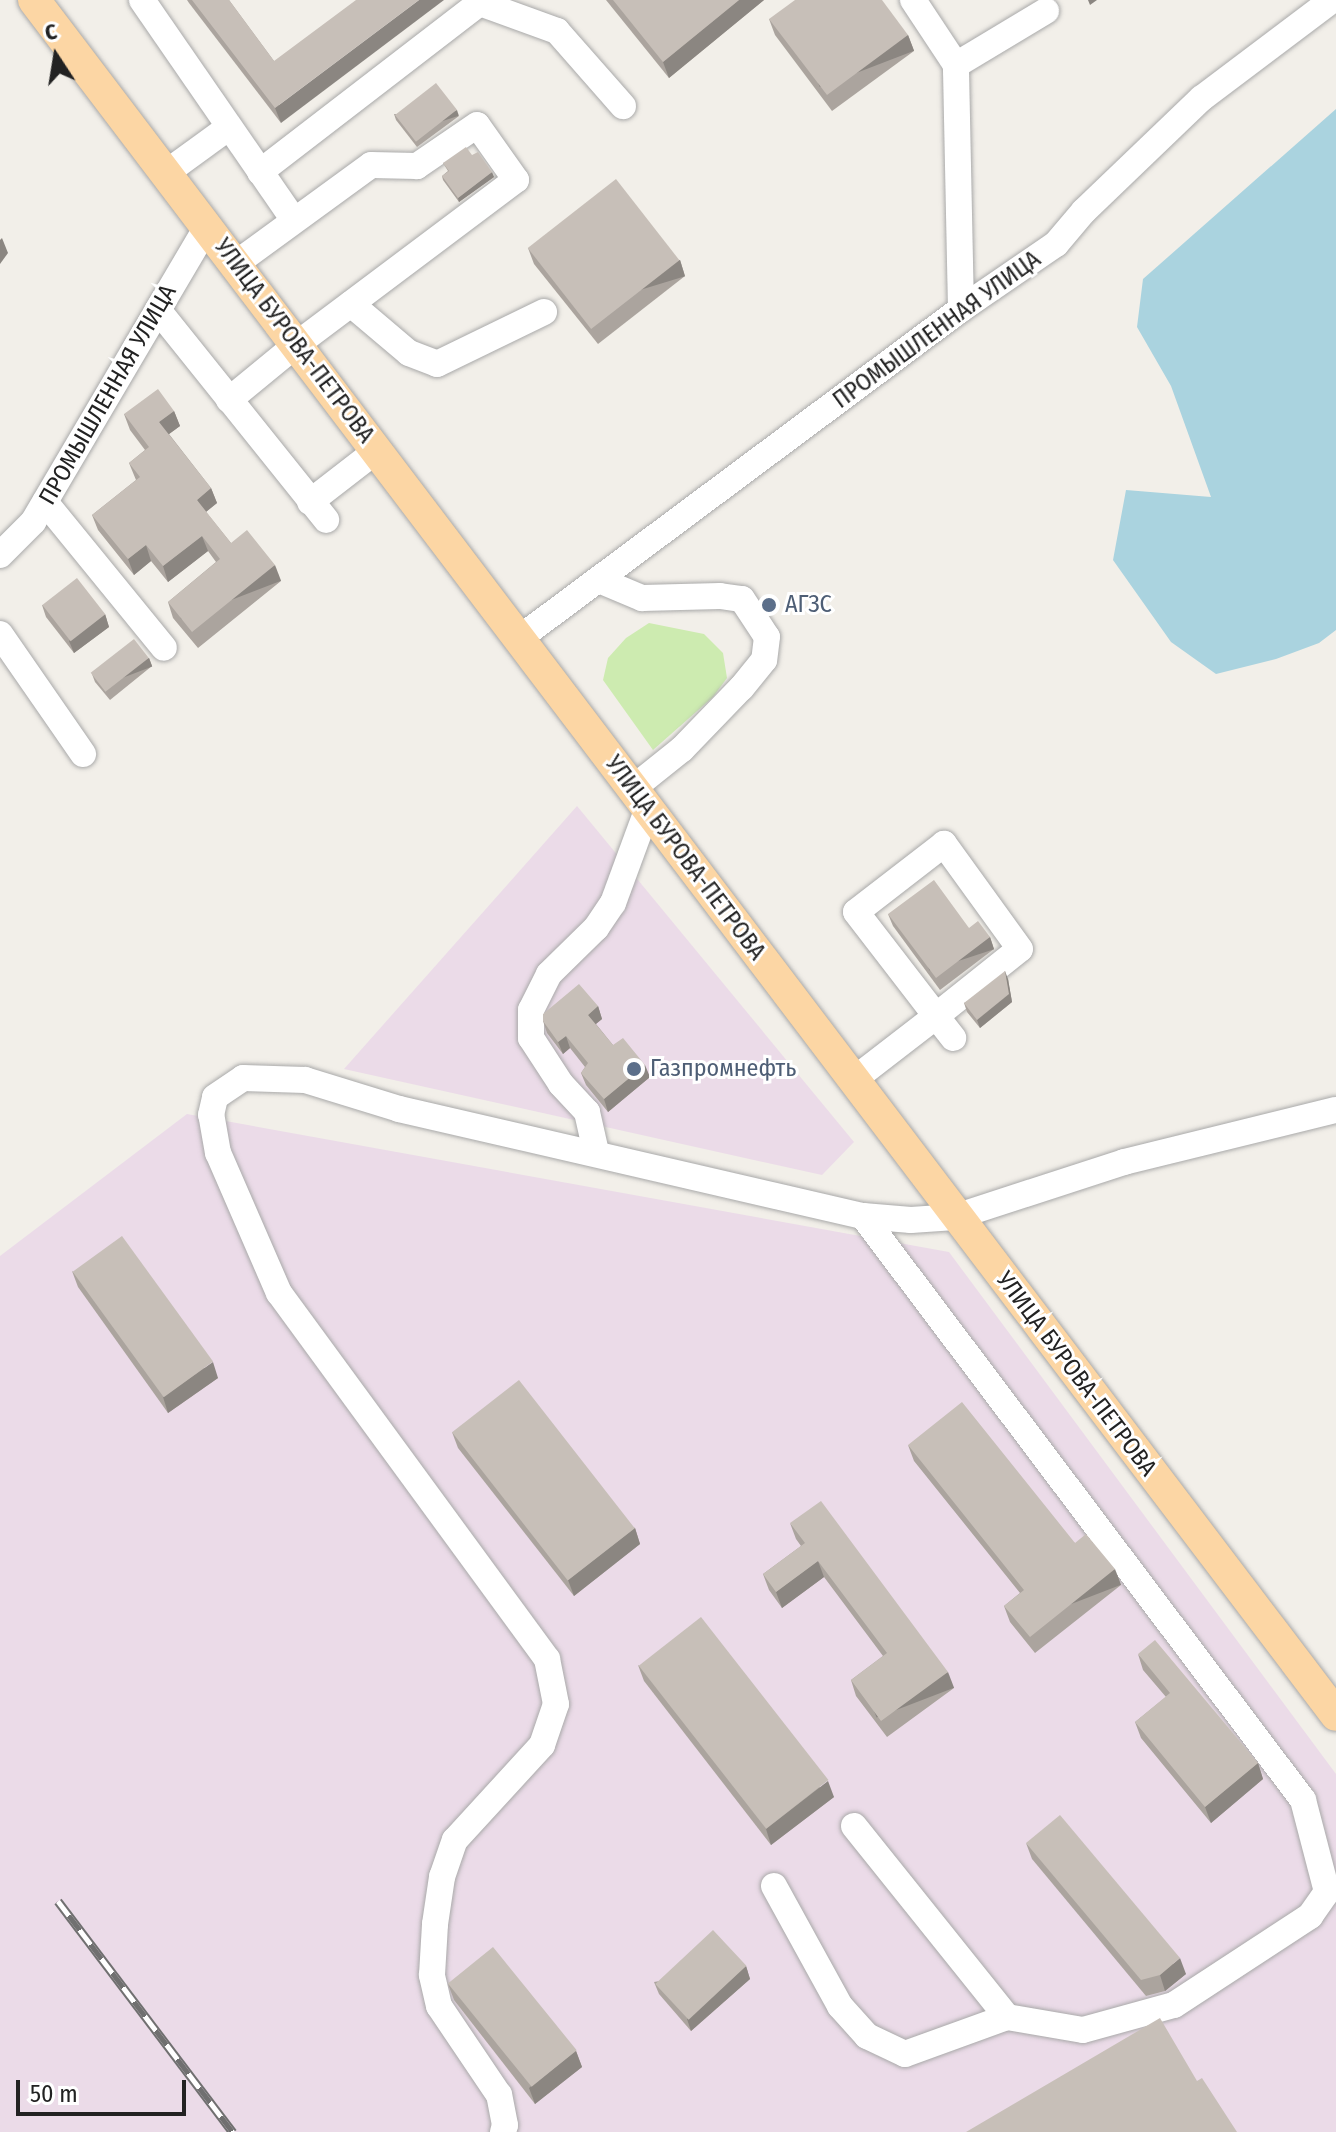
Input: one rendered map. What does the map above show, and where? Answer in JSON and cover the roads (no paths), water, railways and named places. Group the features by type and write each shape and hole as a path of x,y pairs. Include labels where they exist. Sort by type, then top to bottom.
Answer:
{"main road":[{"name":"УЛИЦА БУРОВА-ПЕТРОВА","path":"34,0 521,637 852,1081 1336,1715"}],"street":[{"path":"142,0 294,220"},
{"path":"913,0 956,65 961,309"},
{"name":"ПРОМЫШЛЕННАЯ УЛИЦА","path":"521,637 961,309 1056,244 1084,211 1202,98 1332,0"},
{"path":"260,172 482,1 557,31 623,106"},
{"path":"956,65 1046,11"},
{"path":"229,400 296,345 516,180 477,125 417,166 371,165 235,264"},
{"path":"166,173 228,128"},
{"name":"ПРОМЫШЛЕННАЯ УЛИЦА","path":"1,555 33,522 207,227"},
{"path":"351,304 409,353 437,364 544,312"},
{"path":"158,310 318,511 377,450"},
{"path":"45,502 164,648"},
{"path":"596,1152 587,1112 561,1084 531,1038 531,1010 549,974 596,928 613,903 640,799 764,660 767,637 742,599 720,596 642,598 599,580"},
{"path":"0,634 83,754"},
{"path":"852,1081 936,1016 1020,949 944,844 856,912 936,1016 953,1038"},
{"path":"503,2132 505,2125 499,2095 439,2006 432,1975 435,1924 442,1877 455,1840 542,1745 556,1704 547,1659 279,1293 218,1153 211,1115 215,1097 243,1078 305,1080 399,1109 863,1216 911,1220 955,1217 1124,1162 1336,1110"},
{"path":"774,1886 840,2006 867,2036 905,2054 1007,2017 1083,2030 1174,2005 1310,1916 1327,1892 1303,1800 863,1216"},
{"path":"854,1826 1007,2017"}],"water":[{"path":"1336,109 1336,630 1319,643 1276,659 1216,674 1171,642 1113,560 1126,490 1211,497 1171,386 1137,327 1143,279"}],"railway":[{"path":"58,1901 233,2132"}],"place":[{"name":"АГЗС","path":"769,605"},
{"name":"Газпромнефть","path":"634,1069"}]}
